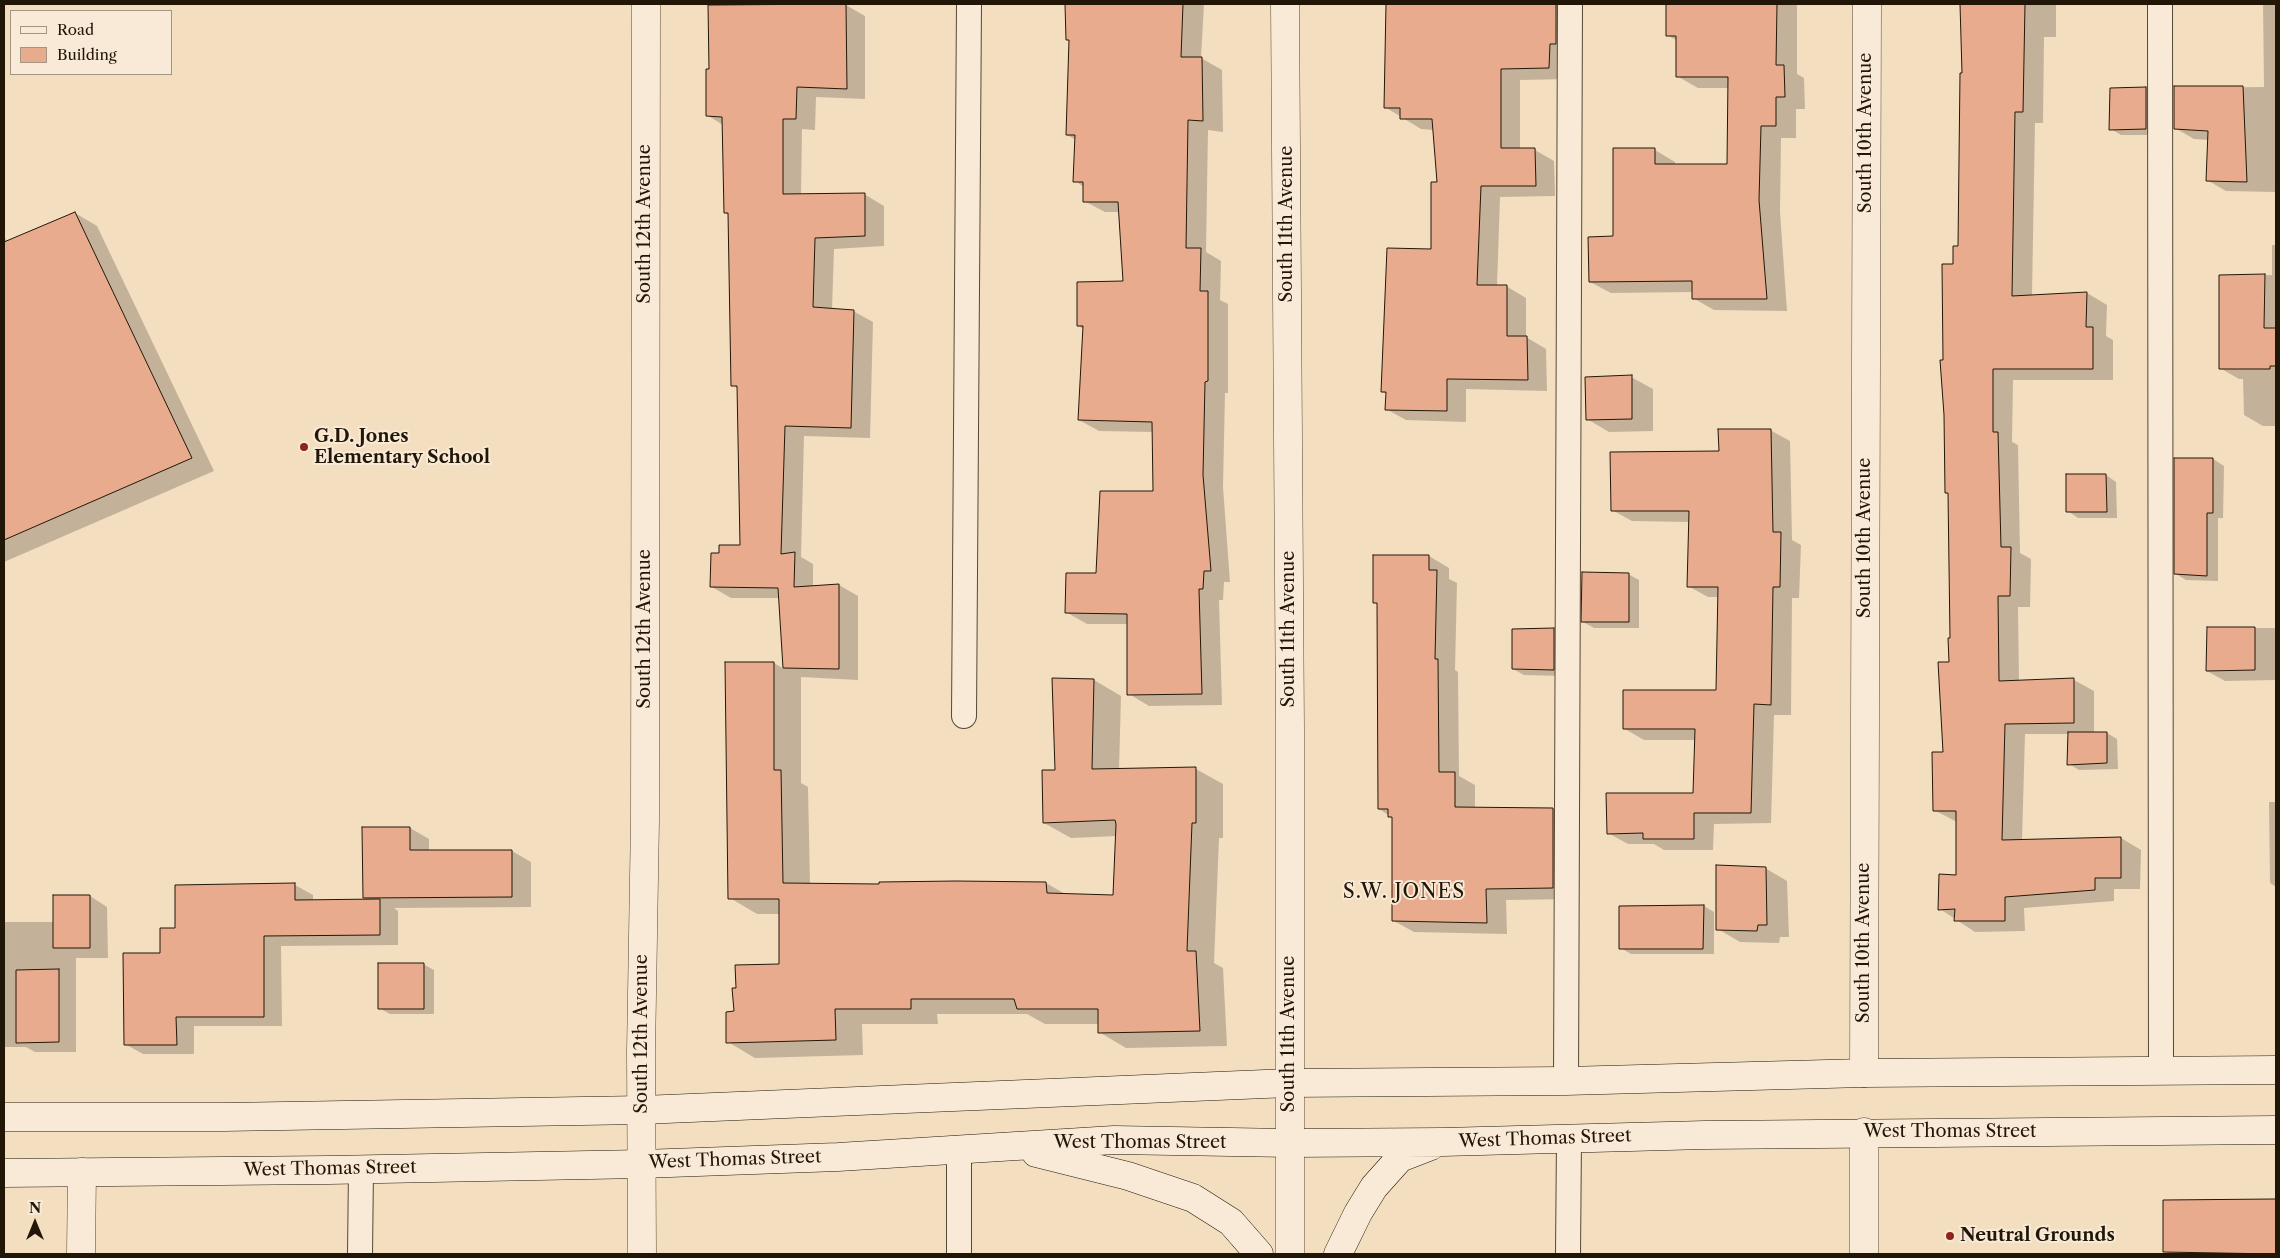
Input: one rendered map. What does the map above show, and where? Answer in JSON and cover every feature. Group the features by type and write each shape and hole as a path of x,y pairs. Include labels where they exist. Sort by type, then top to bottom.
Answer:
{"main road":[{"name":"South 12th Avenue","path":"642,1254 645,820 646,4"},
{"name":"South 11th Avenue","path":"1285,4 1290,718 1290,1254"},
{"name":"South 10th Avenue","path":"1864,1073 1867,4"},
{"path":"4,1117 224,1117 642,1110 1289,1084 1566,1081 1864,1073 2276,1070"},
{"name":"West Thomas Street","path":"4,1173 642,1164 838,1157 959,1148 1114,1140 1289,1143 1443,1142 1705,1134 2276,1130"},
{"path":"1864,1132 1864,1254"},
{"path":"1338,1254 1365,1201 1388,1170 1400,1158 1443,1142"},
{"path":"1002,1146 1128,1176 1192,1198 1231,1222 1259,1254"},
{"path":"81,1254 82,1172"}],"lane":[{"path":"964,716 969,4"},
{"path":"1566,1081 1570,4"},
{"path":"2160,4 2161,1071"},
{"path":"1568,1254 1569,1139"},
{"path":"959,1148 959,1254"},
{"path":"360,1254 361,1169"}],"building":[{"path":"846,4 847,89 797,87 796,119 783,119 783,194 865,193 865,236 815,238 813,307 854,310 851,428 785,426 781,554 795,552 794,587 839,584 839,669 783,668 778,588 710,587 711,553 719,553 719,545 740,545 737,386 731,386 728,213 724,213 722,117 706,116 706,69 709,69 708,5"},
{"path":"1065,4 1183,4 1181,57 1202,57 1203,121 1188,120 1186,248 1201,248 1200,291 1208,291 1208,381 1205,382 1203,475 1211,571 1204,571 1203,589 1199,589 1202,694 1127,695 1127,614 1065,613 1066,573 1096,573 1100,491 1153,491 1152,422 1078,420 1083,326 1077,326 1077,282 1123,281 1118,202 1083,202 1083,182 1073,182 1075,135 1066,135 1069,40 1066,40"},
{"path":"1386,4 1556,4 1556,44 1550,44 1549,68 1501,69 1501,148 1535,148 1536,186 1481,186 1477,285 1507,285 1507,336 1527,336 1528,380 1447,379 1447,411 1385,410 1386,392 1381,392 1387,248 1431,249 1431,182 1437,182 1432,119 1400,119 1400,108 1384,108"},
{"path":"1666,4 1777,4 1776,65 1784,65 1785,97 1776,97 1776,126 1761,126 1759,200 1767,299 1692,299 1692,281 1589,282 1588,237 1613,236 1613,148 1655,148 1655,164 1727,164 1728,77 1676,77 1676,36 1666,36"},
{"path":"1960,4 2025,4 2023,112 2015,112 2012,296 2087,292 2086,327 2093,327 2093,369 1993,369 1993,432 1998,432 2001,547 2011,547 2010,596 1998,596 1999,681 2074,678 2074,723 2005,724 2002,840 2121,837 2121,878 2095,878 2095,890 2005,897 2005,921 1954,921 1955,909 1938,910 1939,874 1956,875 1956,811 1933,811 1932,752 1943,752 1938,662 1949,662 1948,638 1950,638 1948,493 1945,493 1944,415 1940,360 1943,360 1942,264 1953,264 1953,246 1958,246 1960,73 1962,73"},
{"path":"2174,86 2243,86 2247,182 2206,181 2208,131 2174,129"},
{"path":"2146,87 2146,129 2109,130 2110,88"},
{"path":"75,212 192,458 4,540 4,242"},
{"path":"2265,274 2264,328 2276,328 2276,366 2270,366 2270,369 2219,369 2219,275"},
{"path":"1632,375 1632,419 1586,420 1585,377"},
{"path":"1718,429 1771,429 1773,532 1781,532 1780,587 1773,587 1771,705 1754,704 1751,813 1694,813 1694,839 1643,839 1643,833 1607,834 1606,793 1693,793 1695,729 1623,729 1623,690 1716,690 1718,587 1687,587 1689,511 1611,511 1610,452 1719,451"},
{"path":"2174,458 2213,458 2213,513 2207,513 2207,576 2174,574"},
{"path":"2066,474 2106,474 2107,512 2066,512"},
{"path":"1373,555 1429,555 1429,570 1437,570 1435,659 1438,659 1439,772 1455,772 1455,807 1553,808 1553,888 1486,889 1487,923 1392,921 1392,817 1388,817 1388,809 1378,809 1377,603 1373,603"},
{"path":"1582,572 1629,573 1629,622 1581,622"},
{"path":"2207,627 2255,627 2255,670 2206,671"},
{"path":"1554,628 1554,670 1512,669 1512,629"},
{"path":"725,662 774,662 774,770 781,770 783,883 1046,882 1047,893 1113,895 1115,820 1043,823 1042,770 1055,770 1052,678 1094,679 1092,769 1196,767 1196,823 1192,823 1187,951 1196,951 1200,1031 1098,1033 1098,1009 1017,1009 1014,999 911,999 911,1009 835,1009 836,1040 726,1043 726,1012 734,1011 732,988 736,988 735,965 779,964 779,899 728,899"},
{"path":"2068,732 2107,732 2107,763 2067,765"},
{"path":"362,827 410,827 410,850 512,850 512,897 363,898"},
{"path":"1716,865 1766,867 1767,925 1758,925 1757,931 1716,930"},
{"path":"295,883 295,900 380,899 380,935 264,936 264,1017 176,1017 177,1045 124,1045 123,953 160,953 160,928 175,928 175,885"},
{"path":"53,895 90,895 90,948 53,948"},
{"path":"1704,905 1703,949 1619,949 1619,906"},
{"path":"378,963 424,963 424,1009 378,1009"},
{"path":"59,969 59,1042 16,1043 16,970"},
{"path":"2276,1199 2276,1254 2163,1252 2163,1200"}],"place":[{"name":"G.D. Jones Elementary School","path":"304,447"},
{"name":"Neutral Grounds","path":"1950,1236"}],"district":[{"name":"S.W. JONES","path":"1404,892"}]}
